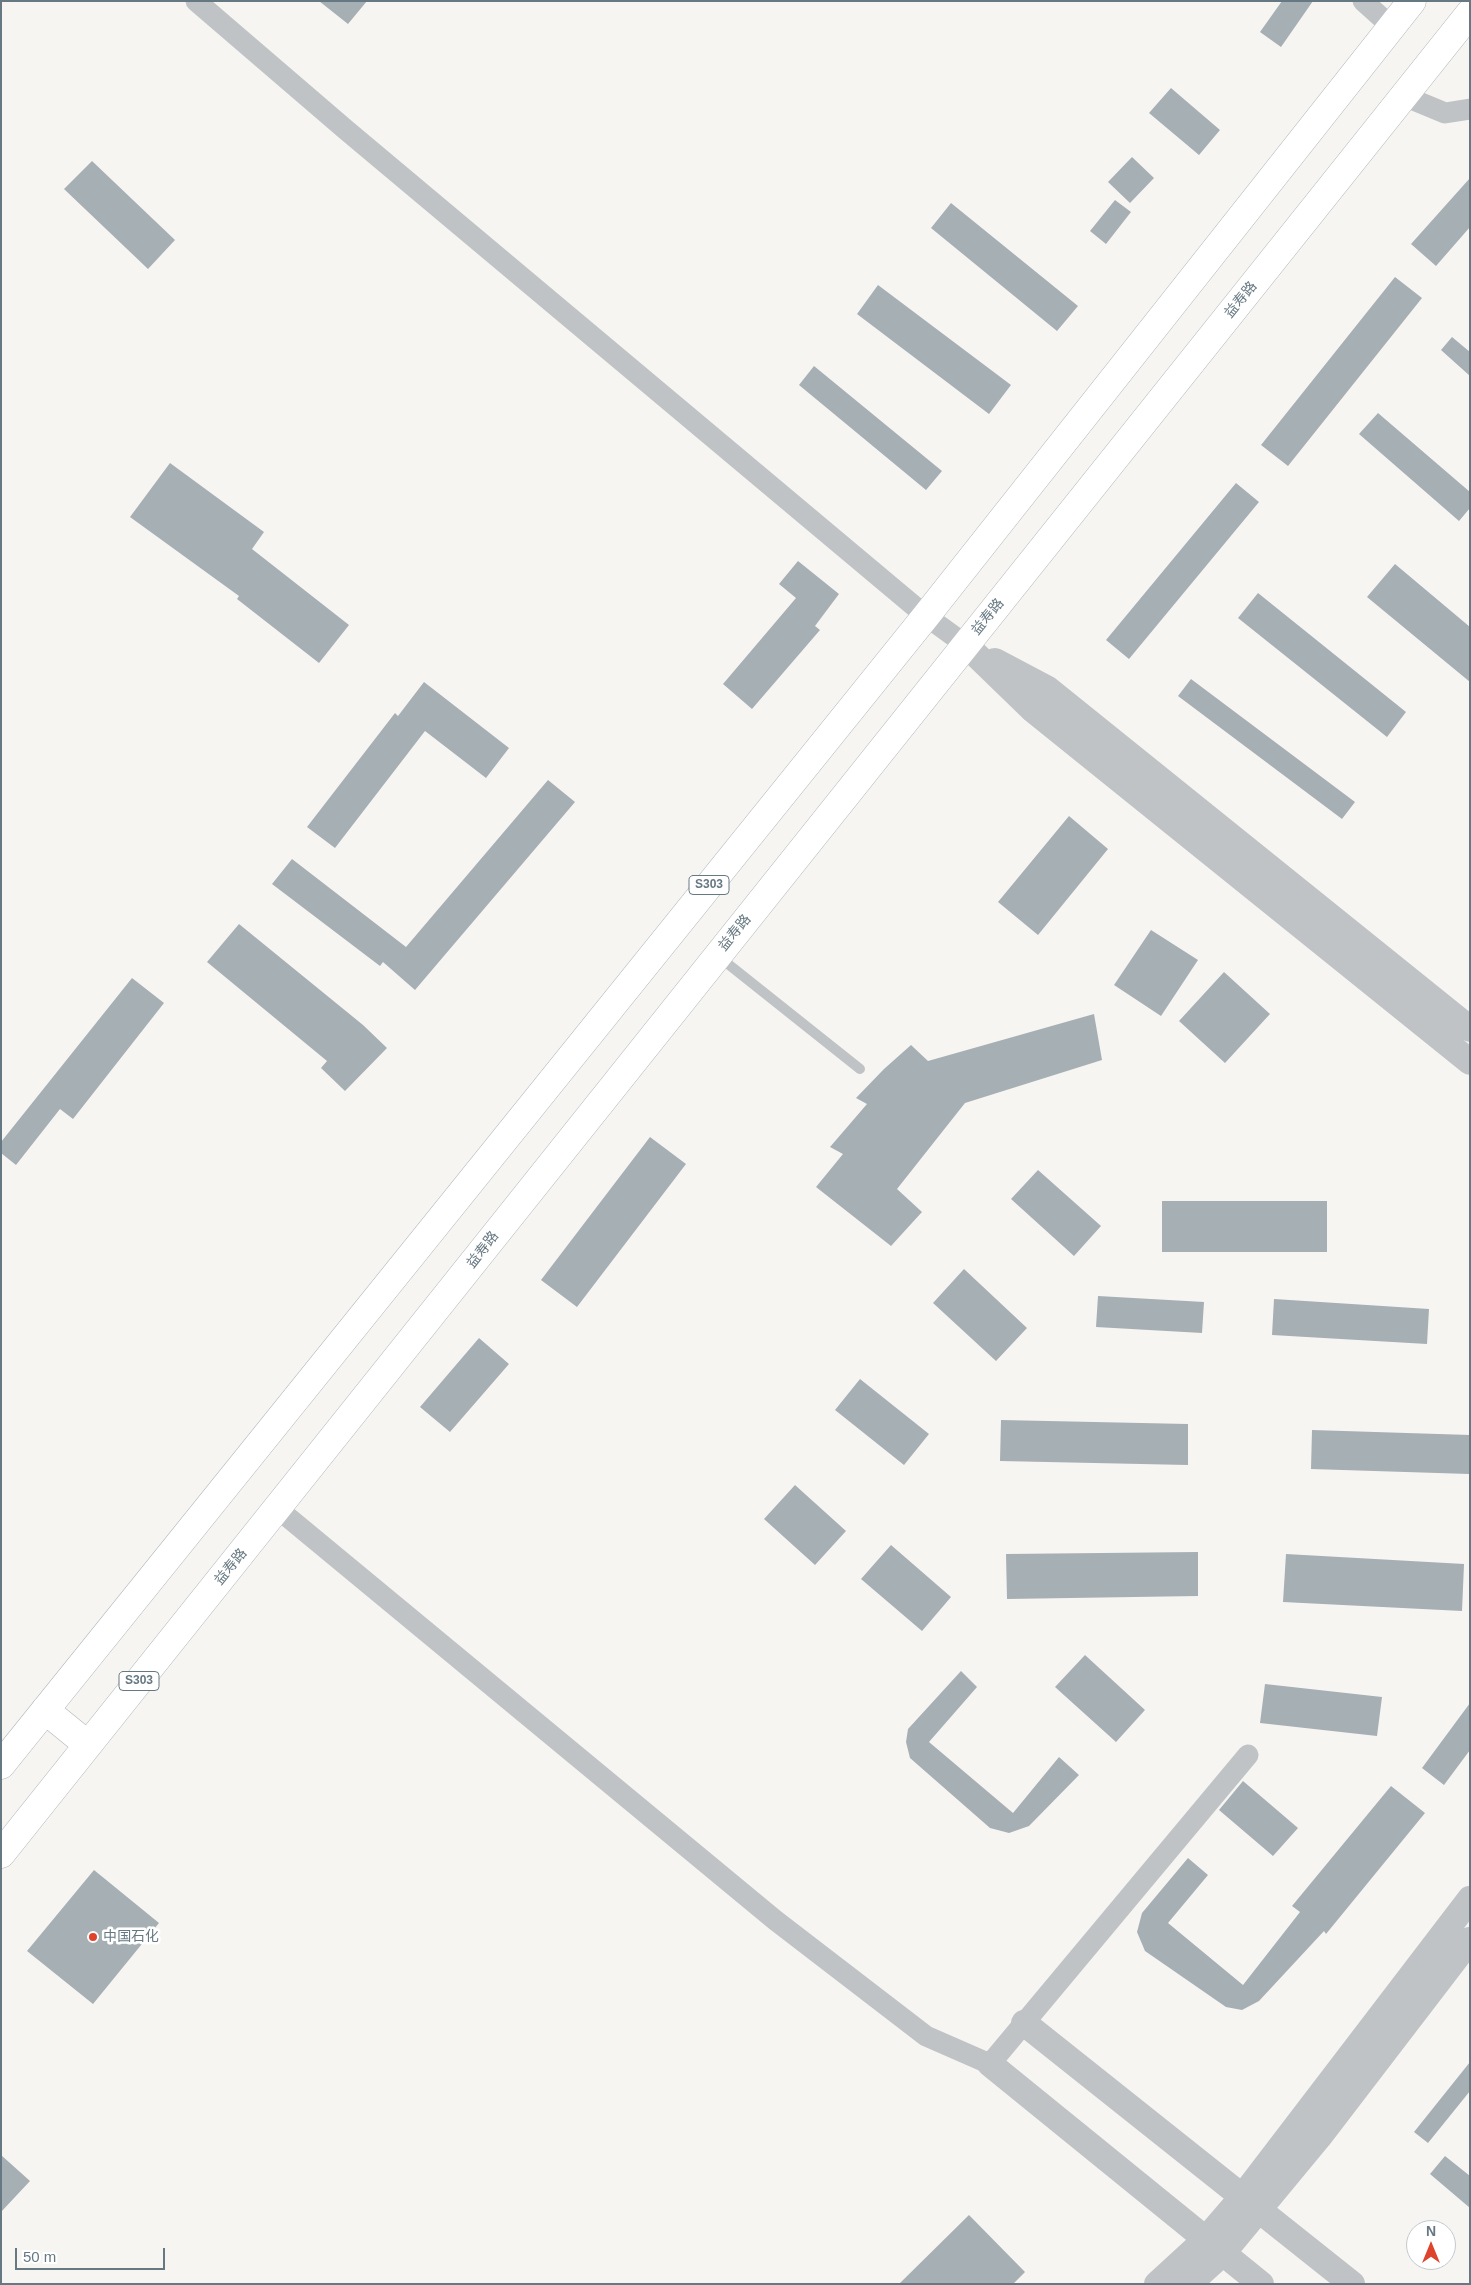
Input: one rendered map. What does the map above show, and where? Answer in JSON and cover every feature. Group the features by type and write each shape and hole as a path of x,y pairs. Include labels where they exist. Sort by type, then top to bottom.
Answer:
{"main road":[{"name":"S303","path":"1,1765 926,616 1412,1"},
{"name":"益寿路","path":"1,1854 1470,13"},
{"path":"45,1710 88,1745"}],"street":[{"path":"196,1 345,129 926,616 966,645 1048,690 1470,1029"},
{"path":"1363,1 1392,27"},
{"path":"1404,96 1445,113 1470,109"},
{"path":"966,645 1033,710 1470,1062"},
{"path":"278,1509 775,1920 926,2036 990,2064 1262,2284"},
{"path":"990,2064 1248,1755"},
{"path":"1189,2284 1214,2246 1251,2202 1470,1899"},
{"path":"1251,2202 1319,2137 1470,1940"},
{"path":"1024,2023 1352,2284"},
{"path":"1157,2284 1214,2246"}],"lane":[{"path":"717,955 860,1069"}],"building":[{"path":"319,1 367,1 348,24"},
{"path":"1282,1 1313,1 1281,47 1260,32"},
{"path":"1171,88 1220,130 1199,155 1149,113"},
{"path":"1132,157 1154,178 1130,203 1108,182"},
{"path":"92,161 175,240 148,269 64,189"},
{"path":"1470,178 1470,227 1436,266 1411,244"},
{"path":"1115,200 1131,212 1106,244 1090,231"},
{"path":"951,203 1078,306 1057,331 931,228"},
{"path":"1395,277 1422,298 1288,466 1261,445"},
{"path":"878,285 1011,385 989,414 857,314"},
{"path":"1452,337 1470,352 1470,376 1441,350"},
{"path":"814,366 942,471 926,490 799,385"},
{"path":"1378,413 1470,492 1470,508 1459,521 1359,434"},
{"path":"170,463 264,532 252,549 349,625 319,663 237,599 239,596 130,517"},
{"path":"1236,483 1259,502 1129,659 1106,640"},
{"path":"798,561 839,594 815,626 820,630 752,709 723,684 796,598 779,584"},
{"path":"1395,564 1470,627 1470,682 1367,597"},
{"path":"1258,593 1406,712 1387,737 1238,618"},
{"path":"1191,679 1355,802 1342,819 1178,696"},
{"path":"424,682 509,748 486,778 425,731 335,848 307,827 395,713 398,716"},
{"path":"548,780 575,802 415,990 383,962 380,966 272,884 292,859 406,947"},
{"path":"1069,816 1108,849 1038,935 998,902"},
{"path":"239,924 363,1025 387,1048 345,1091 321,1068 327,1061 207,962"},
{"path":"1151,930 1198,960 1161,1016 1114,985"},
{"path":"1224,972 1270,1014 1225,1063 1179,1021"},
{"path":"132,978 164,1003 73,1119 60,1109 16,1165 1,1153 1,1142"},
{"path":"1094,1014 1102,1060 965,1103 897,1189 922,1212 891,1246 816,1187 843,1154 830,1147 867,1104 856,1098 911,1045 928,1061"},
{"path":"650,1137 686,1164 577,1307 541,1280"},
{"path":"1038,1170 1101,1226 1074,1256 1011,1199"},
{"path":"1162,1201 1327,1201 1327,1252 1162,1252"},
{"path":"964,1269 1027,1328 996,1361 933,1303"},
{"path":"1098,1296 1204,1302 1202,1333 1096,1327"},
{"path":"1274,1299 1429,1309 1427,1344 1272,1335"},
{"path":"479,1338 509,1364 450,1432 420,1407"},
{"path":"860,1379 929,1434 904,1465 835,1410"},
{"path":"1001,1420 1188,1424 1188,1465 1000,1461"},
{"path":"1312,1430 1470,1435 1469,1474 1311,1469"},
{"path":"795,1485 846,1531 815,1565 764,1519"},
{"path":"891,1545 951,1597 922,1631 861,1579"},
{"path":"1198,1552 1198,1596 1007,1599 1006,1554"},
{"path":"1286,1554 1464,1564 1462,1611 1283,1602"},
{"path":"1085,1655 1145,1710 1116,1742 1055,1687"},
{"path":"961,1671 977,1687 929,1742 1013,1813 1059,1757 1079,1775 1029,1826 1009,1833 990,1828 910,1758 906,1742 908,1729"},
{"path":"1265,1684 1382,1697 1377,1736 1260,1723"},
{"path":"1470,1703 1470,1750 1444,1785 1422,1768"},
{"path":"1243,1781 1298,1828 1273,1856 1219,1810"},
{"path":"1391,1786 1425,1813 1326,1934 1324,1931 1259,2001 1242,2010 1226,2007 1145,1951 1137,1932 1142,1913 1188,1858 1208,1875 1168,1923 1243,1985 1300,1912 1292,1906"},
{"name":"中国石化","path":"94,1870 159,1923 93,2004 27,1951"},
{"path":"1470,2062 1470,2091 1428,2143 1414,2132"},
{"path":"1,2155 30,2181 1,2212"},
{"path":"1445,2156 1470,2176 1470,2208 1430,2174"},
{"path":"969,2215 1025,2272 1013,2284 899,2284"}],"place":[{"name":"中国石化","path":"93,1937"}]}
